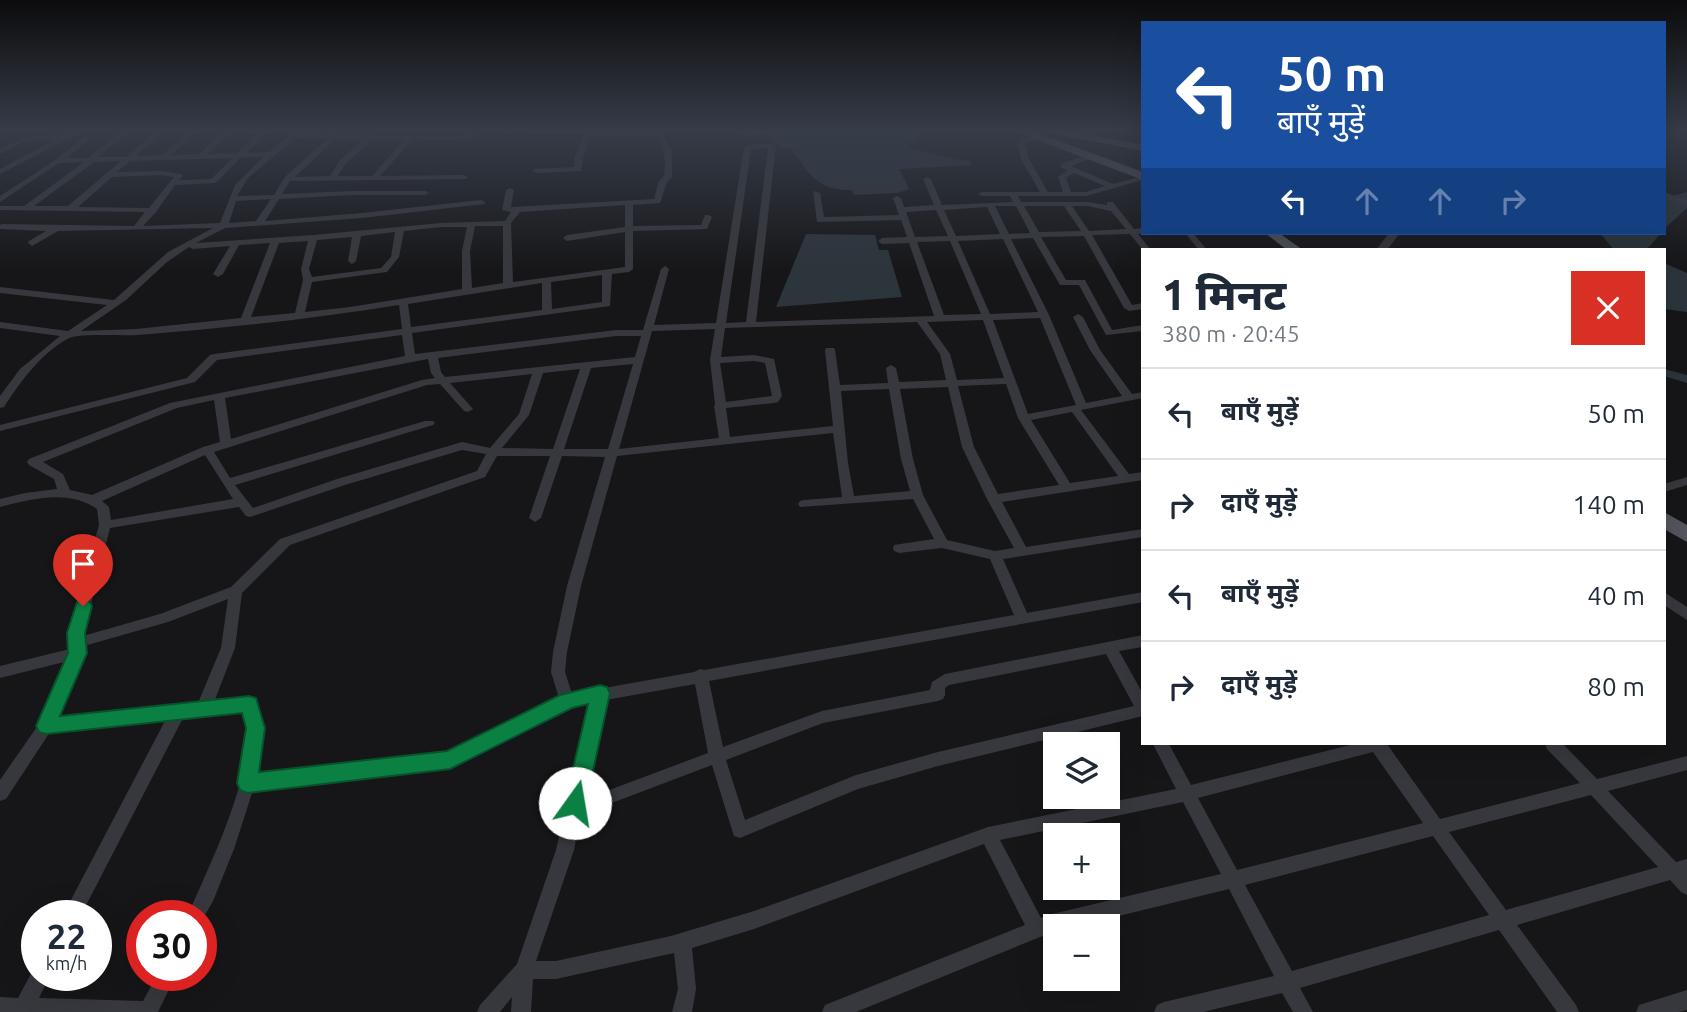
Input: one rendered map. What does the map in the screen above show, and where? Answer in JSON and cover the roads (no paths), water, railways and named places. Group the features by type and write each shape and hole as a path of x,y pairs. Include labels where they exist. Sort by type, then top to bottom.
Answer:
{"main road":[{"path":"1263,235 1282,248"},
{"path":"1274,235 1293,248"},
{"path":"1666,507 1687,522"},
{"path":"1666,520 1687,535"}],"street":[{"path":"0,200 32,178"},
{"path":"1,227 68,178"},
{"path":"69,210 108,178"},
{"path":"137,227 178,178"},
{"path":"175,183 213,181 216,178"},
{"path":"0,405 5,384 115,303 181,247 211,234 224,224 229,216 234,192 246,178"},
{"path":"259,223 288,179 323,178"},
{"path":"510,190 506,210 657,201 663,181 666,178"},
{"path":"725,442 715,360 743,178"},
{"path":"751,324 768,178"},
{"path":"1036,178 1045,193"},
{"path":"1062,178 1068,194"},
{"path":"1094,178 1115,187"},
{"path":"927,179 987,317 1024,418 1067,488"},
{"path":"982,194 1086,194 1141,179"},
{"path":"1098,191 1106,196 1114,209 1138,232 1146,248"},
{"path":"233,200 425,193"},
{"path":"816,193 820,220 990,204 1088,204 1114,209"},
{"path":"1012,193 1063,283 1082,282 1109,333 1141,328"},
{"path":"1086,194 1088,204"},
{"path":"1666,196 1687,203"},
{"path":"897,198 940,318"},
{"path":"1,227 56,229 259,223 481,202"},
{"path":"0,325 70,334 136,332 299,315 629,269 629,202"},
{"path":"990,204 1044,315 1078,408 1126,479"},
{"path":"1068,205 1129,308 1141,306"},
{"path":"0,208 153,210"},
{"path":"508,285 507,223 518,209"},
{"path":"567,238 630,229 704,227 708,217"},
{"path":"181,247 507,223"},
{"path":"467,291 467,251 471,227"},
{"path":"32,243 56,229"},
{"path":"308,280 384,270 395,257 400,229"},
{"path":"882,241 1138,232"},
{"path":"352,261 357,233"},
{"path":"299,315 308,280 305,269 313,239"},
{"path":"245,321 275,241"},
{"path":"218,274 236,243"},
{"path":"567,701 558,672 574,586 665,269"},
{"path":"0,428 191,380 214,357 607,303 607,271"},
{"path":"546,279 547,311"},
{"path":"0,290 115,303"},
{"path":"404,301 410,358"},
{"path":"65,494 59,477 33,462 174,405 410,358 648,330 1044,315"},
{"path":"1078,317 1095,350 1129,398"},
{"path":"920,319 945,354 968,447 1022,552"},
{"path":"830,350 837,388 841,469 849,501"},
{"path":"432,355 436,373 468,409"},
{"path":"715,360 754,358 769,361 777,396 774,400 719,406"},
{"path":"0,503 42,493 95,499 226,443 404,388 442,380 640,360"},
{"path":"535,518 587,365"},
{"path":"891,368 907,459 917,495 942,542"},
{"path":"0,672 77,648 236,591 285,542 355,515 477,476 485,470 493,452 524,415 539,370"},
{"path":"191,380 192,401"},
{"path":"837,388 1010,381"},
{"path":"1024,418 1141,395"},
{"path":"219,396 226,443"},
{"path":"227,483 429,423"},
{"path":"208,450 227,483 250,513 341,482 462,446 493,452 613,453 839,429"},
{"path":"993,499 1141,476"},
{"path":"1666,487 1687,481"},
{"path":"804,505 917,495"},
{"path":"0,794 46,726 77,648 76,633 104,525 103,507 95,499"},
{"path":"104,525 242,502"},
{"path":"899,548 942,542 995,556 1141,533"},
{"path":"995,556 1022,618"},
{"path":"202,709 228,648 236,591"},
{"path":"247,783 450,760 567,701 600,693 1141,597"},
{"path":"1666,599 1687,615"},
{"path":"575,803 596,802 822,717 938,695 937,686 945,680 1141,641"},
{"path":"1110,647 1141,706"},
{"path":"700,675 717,756 740,830 856,782 938,759 1141,710"},
{"path":"521,1012 524,970 565,850 600,693"},
{"path":"46,726 249,704 256,728 247,783 204,900"},
{"path":"80,900 178,712"},
{"path":"1162,745 1303,1012"},
{"path":"488,1012 524,970 556,970 682,942 754,920 988,835 1187,794 1373,745"},
{"path":"1378,745 1569,1012"},
{"path":"1554,745 1680,869 1687,886"},
{"path":"832,1012 1052,923 1232,880 1687,762"},
{"path":"988,835 1037,929"},
{"path":"1164,1012 1287,982 1680,869"},
{"path":"682,942 687,989 682,1012"},
{"path":"24,1007 32,991"},
{"path":"0,1007 148,1011 159,991"},
{"path":"1646,1012 1687,1000"}],"waterway":[{"path":"1666,373 1687,379"}]}
